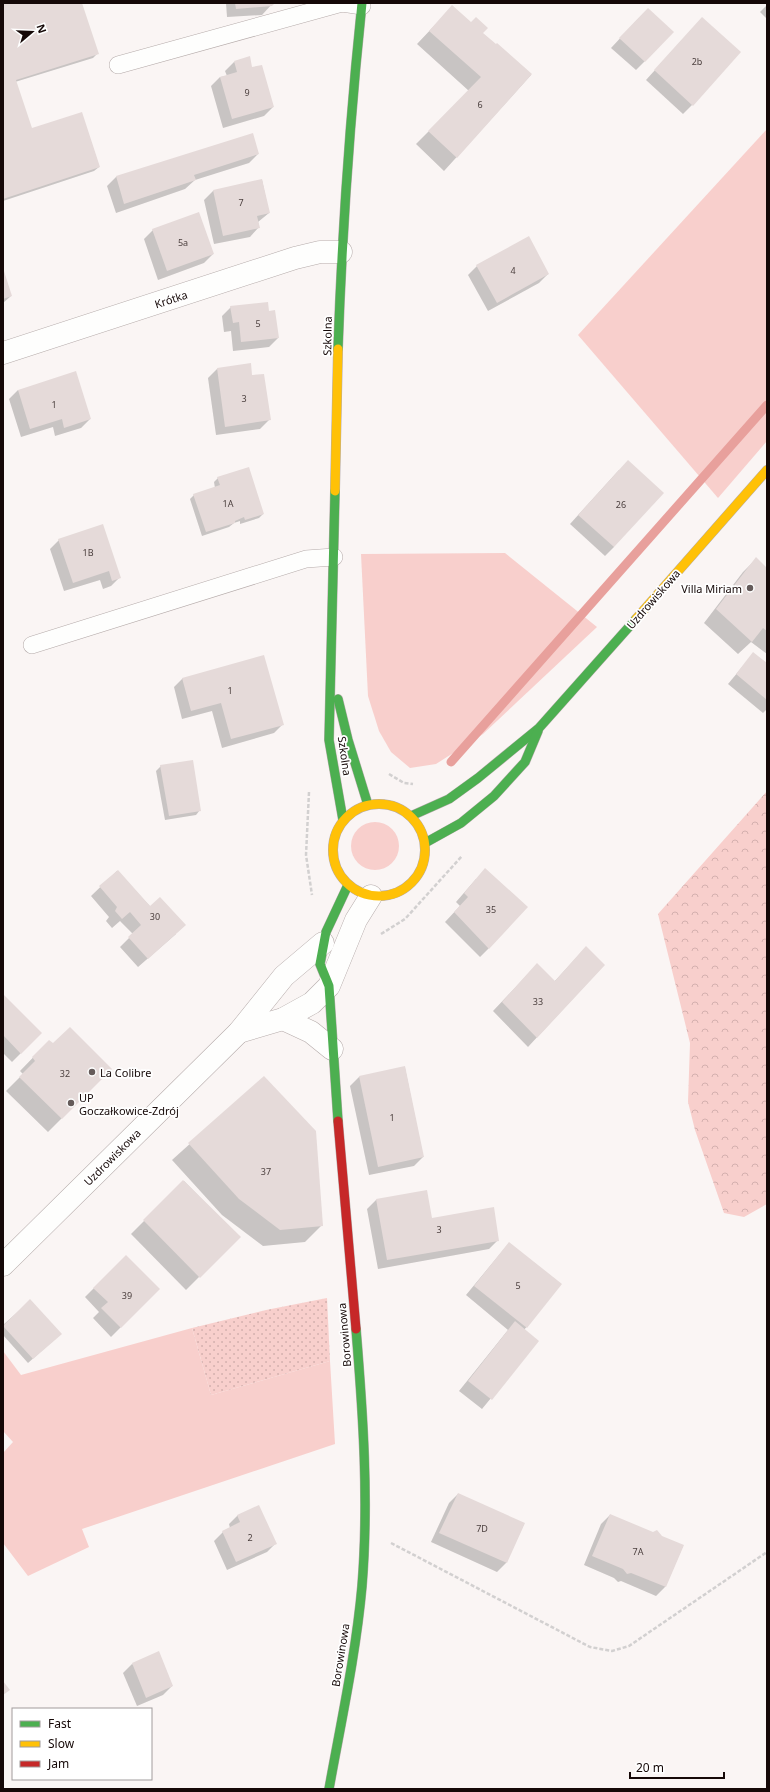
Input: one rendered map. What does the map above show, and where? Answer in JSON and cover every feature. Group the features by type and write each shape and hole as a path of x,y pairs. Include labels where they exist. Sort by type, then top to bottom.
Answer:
{"street":[{"name":"Szkolna","path":"343,820 329,740 341,252 353,85 362,4"},
{"name":"Krótka","path":"3,353 295,258 320,252 341,252"},
{"name":"Uzdrowiskowa","path":"411,816 449,799 478,778 539,728 767,470"},
{"name":"Szkolna","path":"331,671 348,740 368,805"},
{"name":"Uzdrowiskowa","path":"425,843 461,824 494,796 525,762 539,728"},
{"path":"383,804 398,808 411,816 420,828 425,843 424,858 420,872 411,884 399,892 385,896 371,896 359,892 348,885 339,874 334,861 332,846 336,832 343,820 354,811 368,805 383,804"},
{"name":"Borowinowa","path":"329,1789 357,1632 362,1585 364,1537 363,1428 360,1378 332,1049 329,986 320,964 323,943 348,885"},
{"path":"329,986 356,920 371,896"},
{"name":"Uzdrowiskowa","path":"3,1265 239,1032 284,976 323,943"},
{"name":"Uzdrowiskowa","path":"239,1032 283,1020 312,1003 329,986"},
{"path":"283,1020 311,1032 332,1049"}],"lane":[{"path":"118,65 342,3 362,4"},
{"path":"32,645 306,558 334,557"}],"path":[{"path":"384,770 389,775 404,783 417,784"},
{"path":"364,1537 390,1542 590,1648 612,1651 628,1646 767,1552"}],"green space":[{"path":"767,129 767,441 718,498 578,335"},
{"path":"505,553 597,627 483,734 436,764 410,768 391,752 379,731 368,696 361,554"},
{"path":"767,791 767,1204 744,1217 724,1213 695,1130 688,1102 690,1043 658,914"},
{"path":"375,822 384,824 392,829 397,837 399,846 397,855 392,863 384,868 375,870 366,868 358,863 353,855 351,846 353,837 358,829 366,824"},
{"path":"327,1298 330,1361 211,1395 192,1328 266,1310"},
{"path":"192,1328 211,1395 330,1361 335,1444 82,1529 89,1547 28,1576 3,1543 3,1453 13,1442 3,1431 3,1351 21,1375"}],"building":[{"path":"82,3 99,54 16,80 32,128 82,112 100,167 3,199 3,4"},
{"path":"235,3 275,3 272,6 236,9"},
{"path":"452,5 471,22 476,17 488,28 483,33 496,44 497,43 532,74 457,158 428,131 481,77 429,31"},
{"path":"648,8 674,32 645,62 619,38"},
{"path":"702,17 741,52 693,106 654,70"},
{"path":"250,56 252,67 262,65 274,107 232,119 220,77 237,72 234,61"},
{"path":"253,133 259,154 194,175 196,180 124,204 116,176"},
{"path":"262,179 270,213 257,216 260,228 223,236 213,190"},
{"path":"199,212 214,254 167,271 152,229"},
{"path":"529,236 549,274 497,303 476,265"},
{"path":"3,268 12,296 3,299"},
{"path":"268,302 269,311 275,310 279,338 241,342 239,322 233,323 230,306"},
{"path":"251,363 252,375 264,374 271,420 225,427 217,368"},
{"path":"76,371 91,419 64,428 62,419 30,429 18,390"},
{"path":"628,460 664,493 614,547 578,515"},
{"path":"249,467 264,514 245,520 244,517 235,521 235,523 206,532 193,494 220,485 217,477"},
{"path":"103,524 121,578 112,581 109,571 73,583 58,539"},
{"name":"Villa Miriam","path":"756,557 767,568 767,631 763,628 752,642 716,609"},
{"path":"753,652 767,663 767,700 736,674"},
{"path":"264,655 284,725 231,739 221,703 191,711 182,678"},
{"path":"193,760 201,811 169,816 160,765"},
{"path":"485,868 528,907 489,949 454,912 468,897 464,893"},
{"path":"118,870 150,906 160,897 186,925 148,959 128,937 141,925 130,912 122,919 115,911 117,907 99,886"},
{"path":"586,946 605,965 537,1038 502,1002 537,963 555,981"},
{"path":"3,994 42,1033 21,1054 3,1035"},
{"path":"70,1027 112,1069 62,1119 19,1077 35,1061 32,1057 49,1040 53,1043"},
{"path":"405,1066 424,1157 378,1167 359,1076"},
{"path":"264,1076 316,1131 323,1226 280,1230 239,1199 188,1143"},
{"path":"183,1180 241,1237 200,1278 143,1220"},
{"path":"427,1190 432,1218 494,1207 499,1241 387,1260 376,1199"},
{"path":"509,1242 562,1284 527,1328 474,1286"},
{"path":"126,1255 160,1289 121,1328 101,1308 108,1302 93,1288"},
{"path":"30,1299 62,1334 33,1359 3,1326"},
{"path":"515,1321 539,1341 492,1400 468,1381"},
{"path":"458,1493 525,1523 507,1563 439,1533"},
{"path":"259,1505 277,1544 236,1562 222,1531 240,1522 237,1515"},
{"path":"610,1514 653,1532 657,1530 662,1536 684,1545 666,1587 631,1573 627,1574 623,1569 592,1556"},
{"path":"159,1651 173,1686 146,1698 132,1663"},
{"path":"3,1681 10,1690 3,1695"}],"waterway":[{"path":"451,762 767,405"}],"traffic: fast":[{"path":"338,349 347,176 362,3"},
{"path":"335,491 329,740 343,820"},
{"path":"411,816 449,799 478,778 539,728 636,619"},
{"path":"338,699 348,740 368,805"},
{"path":"425,843 461,823 494,796 525,762 538,731"},
{"path":"338,1121 329,986 320,964 326,932 348,885"},
{"path":"329,1789 356,1637 364,1554 364,1457 356,1329"}],"traffic: slow":[{"path":"335,491 338,349"},
{"path":"636,619 767,470"},
{"path":"379,804 397,807 412,817 422,832 425,850 422,868 412,883 397,893 379,896 361,893 346,883 336,868 333,850 336,832 346,817 361,807 379,804"}],"traffic: jam":[{"path":"338,1121 356,1329"}],"place":[{"name":"Villa Miriam","path":"750,588"},
{"name":"La Colibre","path":"92,1072"},
{"name":"UP Goczałkowice-Zdrój","path":"71,1103"}]}
